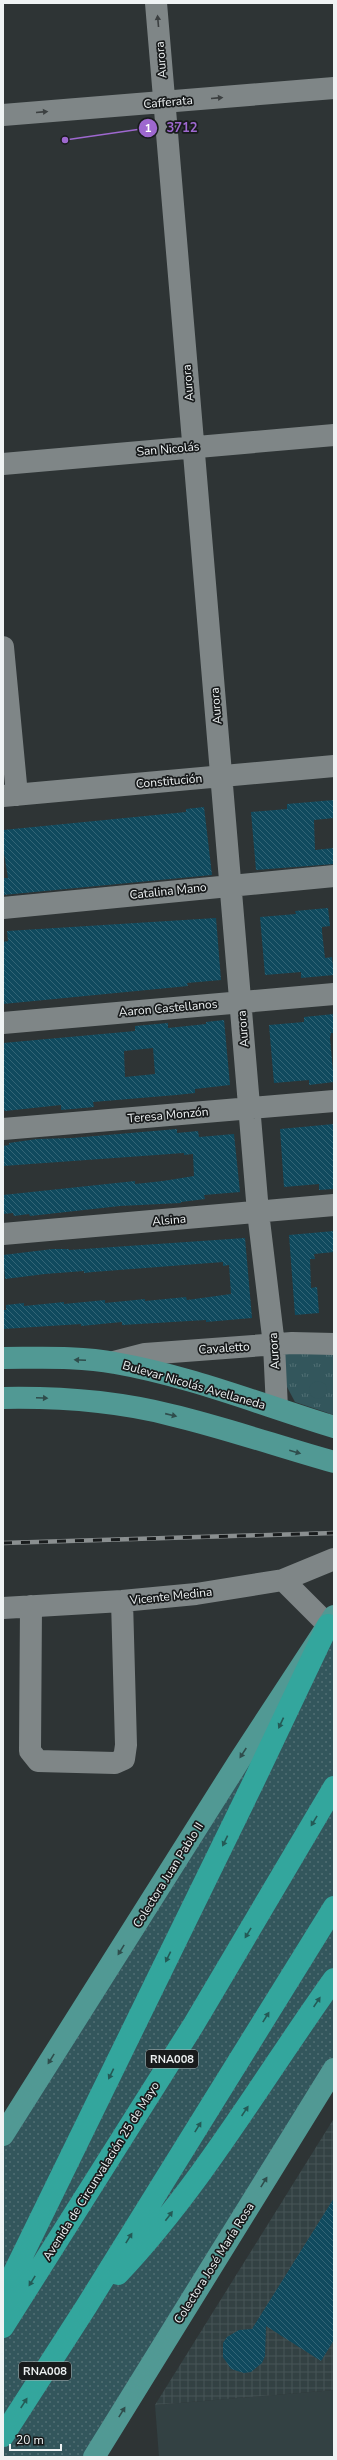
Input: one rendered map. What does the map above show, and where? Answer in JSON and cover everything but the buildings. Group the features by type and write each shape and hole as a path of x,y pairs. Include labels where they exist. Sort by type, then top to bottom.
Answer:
{"highway":[{"path":"3,2295 254,1783 331,1620"},
{"name":"Avenida de Circunvalación 25 de Mayo","path":"3,2327 194,2024 334,1787"},
{"name":"RNA008","path":"3,2436 86,2307 334,1907"},
{"path":"86,2307 153,2237 225,2141 334,1979"}],"main road":[{"name":"Bulevar Nicolás Avellaneda","path":"3,1358 114,1362 170,1376 278,1408 334,1427"},
{"path":"3,1398 37,1398 106,1403 164,1413 334,1462"},
{"name":"Colectora Juan Pablo II","path":"3,2135 238,1761 331,1620"},
{"name":"Colectora José María Rosa","path":"94,2457 334,2069"}],"street":[{"name":"Aurora","path":"156,3 258,1212 274,1345 278,1408"},
{"name":"Cafferata","path":"3,115 334,88"},
{"name":"San Nicolás","path":"3,464 334,435"},
{"path":"3,647 10,796"},
{"name":"Constitución","path":"10,796 334,766"},
{"name":"Catalina Mano","path":"3,908 231,884 334,876"},
{"name":"Aaron Castellanos","path":"3,1023 334,994"},
{"name":"Teresa Monzón","path":"3,1129 334,1100"},
{"name":"Alsina","path":"3,1234 334,1205"},
{"name":"Cavaletto","path":"114,1362 145,1354 274,1345 334,1344"},
{"name":"Vicente Medina","path":"3,1608 122,1601 196,1594 283,1580 334,1559"},
{"path":"283,1580 331,1620"},
{"path":"31,1606 30,1751 38,1761 115,1762 124,1758 126,1745 122,1601"}],"shaded area":[{"path":"333,2120 334,2390 155,2405"},
{"path":"334,2390 334,2457 159,2457 155,2405"}],"green space":[{"path":"283,1351 334,1351 334,1415 295,1402 286,1385"},
{"path":"318,1381 322,1382 326,1386 326,1394 322,1398 318,1399 314,1398 310,1394 309,1390 310,1386 314,1382"},
{"path":"334,1616 334,2069 94,2457 3,2457 3,2135"}],"railway":[{"path":"3,1543 334,1533"}],"place":[{"name":"3712","path":"65,140"}]}
